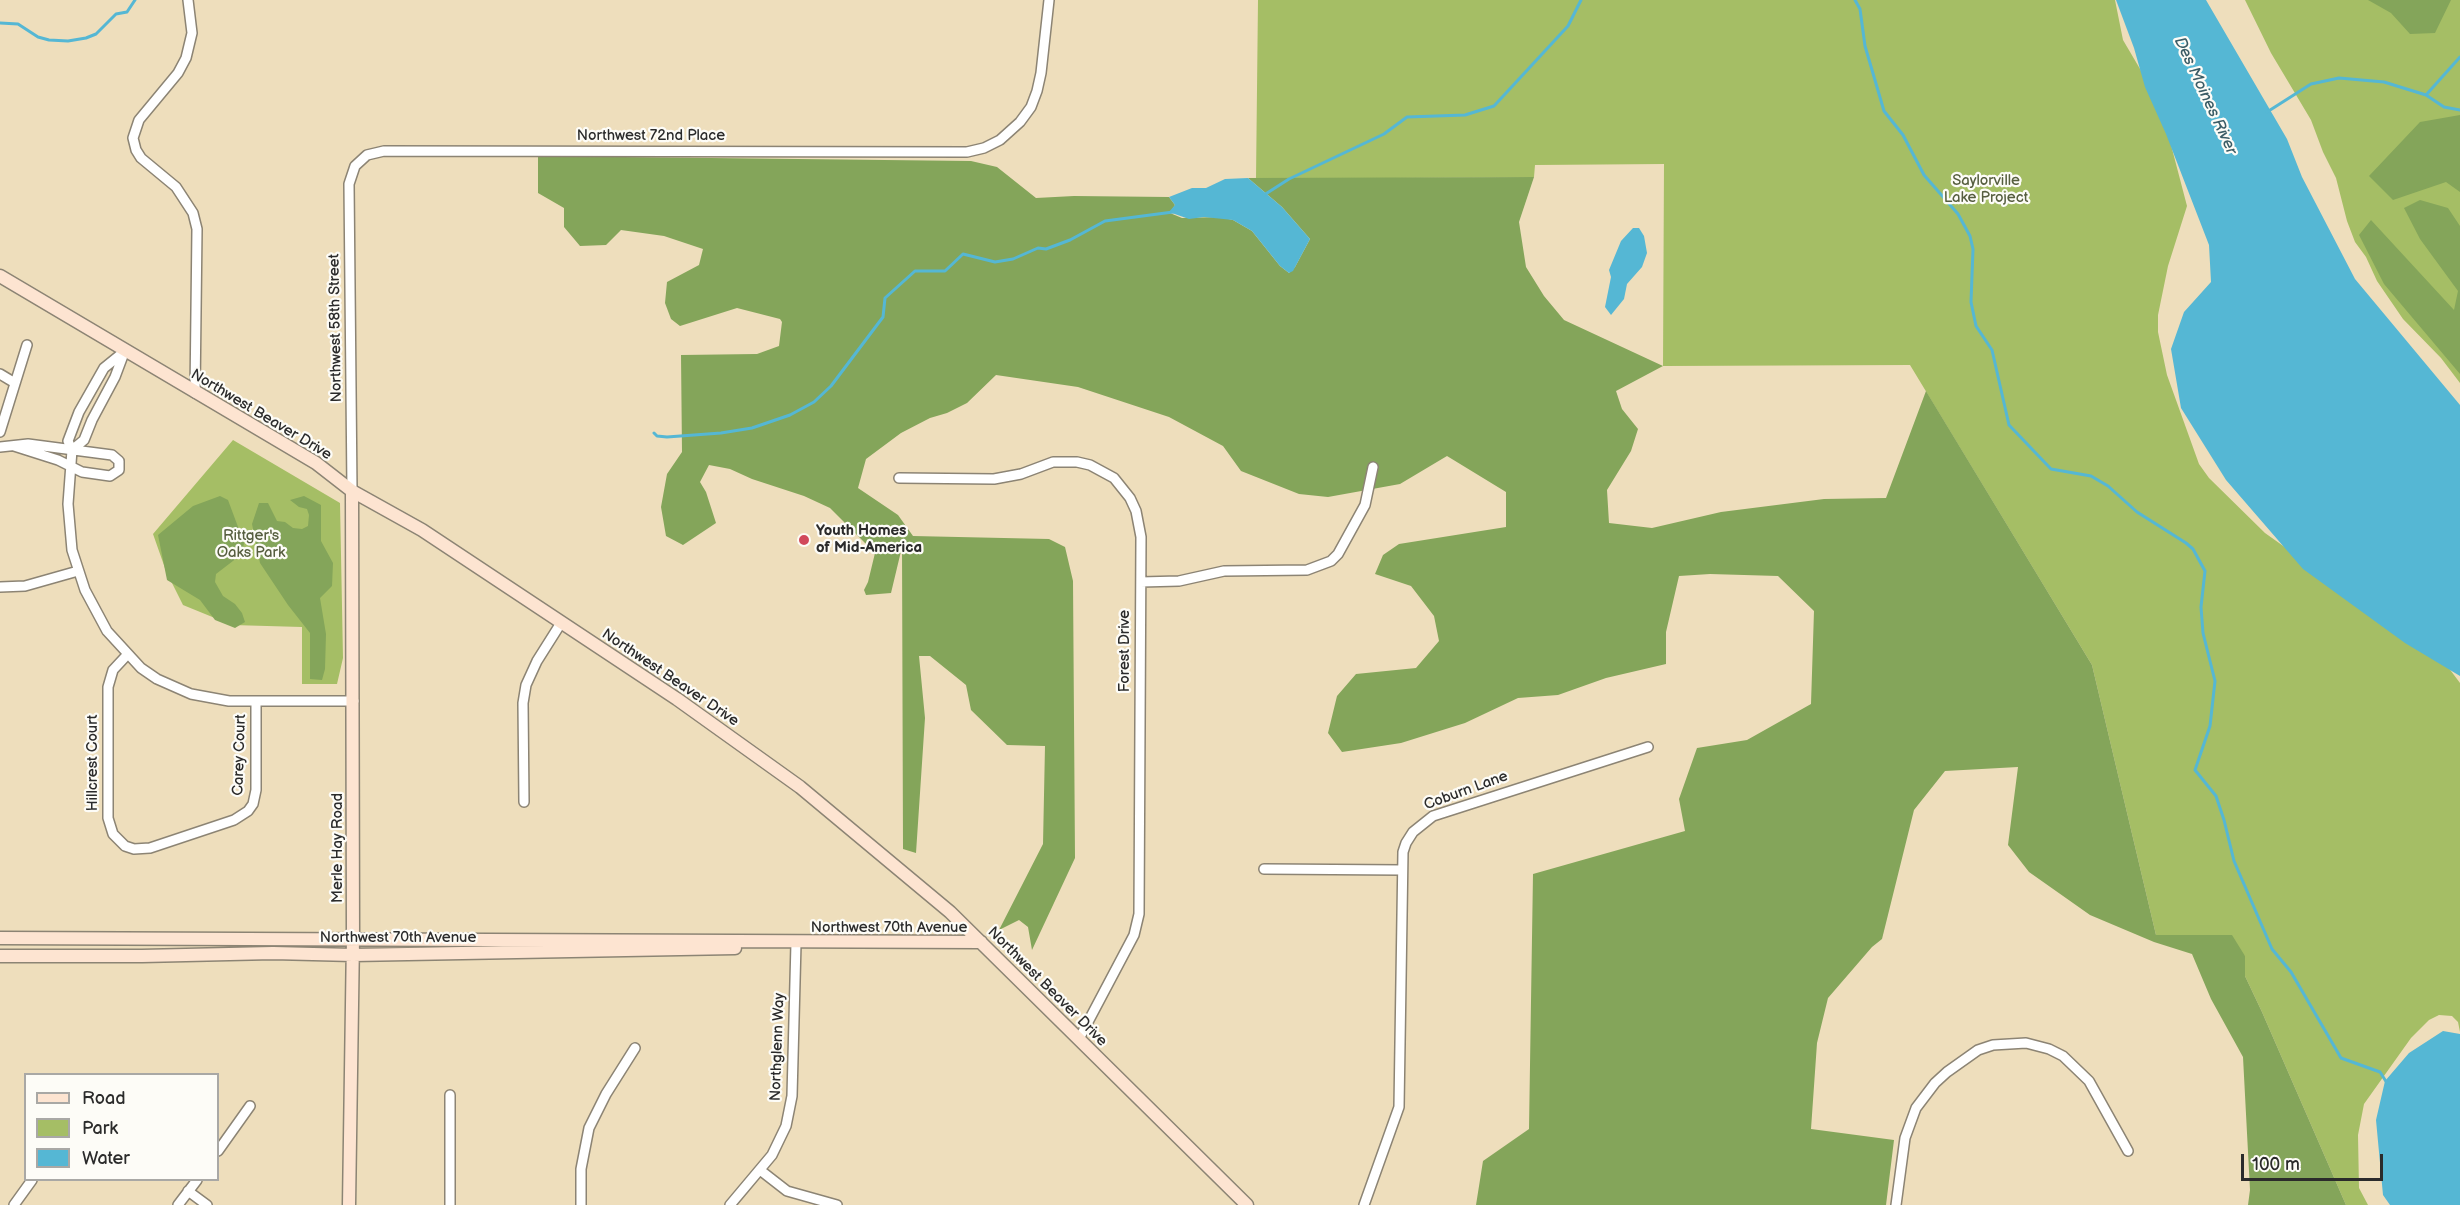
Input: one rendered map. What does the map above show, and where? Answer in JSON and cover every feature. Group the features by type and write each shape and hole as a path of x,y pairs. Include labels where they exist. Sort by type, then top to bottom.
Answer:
{"main road":[{"name":"Northwest Beaver Drive","path":"0,276 316,463 352,491 422,530 677,699 800,787 950,912 1247,1205"},
{"name":"Merle Hay Road","path":"349,1205 353,955 352,491"},
{"name":"Northwest 70th Avenue","path":"0,938 981,942"},
{"name":"Northwest 70th Avenue","path":"0,956 273,953 353,955 766,948 796,943"}],"street":[{"path":"188,0 192,33 186,58 178,73 139,120 133,138 141,158 176,188 194,213 197,229 195,393"},
{"name":"Northwest 72nd Place","path":"355,166 368,155 384,151 952,153 984,148 1000,140 1020,122 1031,107 1039,82 1049,0"},
{"name":"Northwest 58th Street","path":"352,491 349,184 355,166"},
{"path":"0,432 27,345"},
{"path":"72,450 84,440 92,420 116,377 125,351"},
{"path":"125,351 104,368 79,412 68,441 72,450 69,527 78,571 107,631 128,655 157,679 191,694 228,701 354,701"},
{"path":"0,374 15,383"},
{"path":"0,447 14,446 41,445 112,455 119,461 120,466 116,474 110,476 82,472 71,465 14,446"},
{"name":"Forest Drive","path":"899,478 994,478 1014,476 1053,462 1071,461 1090,465 1103,471 1118,483 1137,511 1141,537 1139,914 1134,935 1079,1039"},
{"path":"1141,582 1179,582 1224,571 1307,570 1331,561 1338,554 1365,505 1373,467"},
{"path":"0,587 25,586 78,571"},
{"path":"524,802 523,703 526,685 537,661 561,624"},
{"name":"Hillcrest Court","path":"128,655 113,670 108,687 108,818 113,834 125,846 134,849 150,848"},
{"name":"Carey Court","path":"150,848 234,820 248,811 253,804 256,790 256,701"},
{"name":"Coburn Lane","path":"1364,1205 1395,1124 1399,1107 1402,870 1406,843 1413,832 1433,816 1648,747"},
{"path":"1264,868 1402,870"},
{"name":"Northglenn Way","path":"730,1205 760,1170 780,1141 790,1112 796,943"},
{"path":"1896,1205 1905,1138 1916,1108 1924,1095 1947,1072 1978,1050 1993,1045 2026,1043 2049,1049 2063,1056 2089,1081 2128,1151"},
{"path":"581,1205 581,1169 589,1128 598,1107 635,1048"},
{"path":"450,1095 450,1205"},
{"path":"219,1150 250,1106"},
{"path":"760,1170 787,1191 837,1205"},
{"path":"14,1205 31,1181"},
{"path":"178,1205 196,1181"},
{"path":"188,1191 207,1205"}],"green space":[{"name":"Saylorville Lake Project","path":"1258,0 2115,0 2123,40 2153,91 2165,122 2187,206 2168,266 2158,315 2158,332 2167,375 2199,464 2209,478 2265,533 2442,659 2460,683 2460,1032 2458,1022 2452,1016 2439,1015 2429,1020 2411,1038 2364,1104 2358,1135 2359,1188 2368,1205 2346,1205 2245,976 2245,956 2156,935 2092,665 1910,365 1663,366 1664,164 1535,165 1534,177 1256,179"},
{"path":"2245,0 2460,0 2460,383 2441,358 2403,319 2377,281 2366,257 2355,242 2336,178 2311,120 2271,53"},
{"path":"2368,0 2451,0 2435,33 2410,34 2391,13"},
{"path":"2460,115 2460,192 2446,182 2393,200 2369,176 2420,122"},
{"path":"538,156 971,161 997,167 1036,198 1169,197 1175,205 1170,213 1182,218 1219,217 1233,220 1252,231 1280,266 1289,273 1295,267 1310,239 1282,207 1248,178 1534,177 1519,222 1526,267 1544,296 1564,320 1663,366 1616,391 1622,409 1638,429 1631,451 1607,490 1609,523 1652,528 1721,512 1824,499 1886,498 1926,391 2092,665 2156,935 2232,935 2245,956 2245,976 2346,1205 2248,1205 2250,1190 2243,1057 2211,999 2192,954 2154,942 2090,915 2029,872 2008,845 2018,767 1945,771 1914,810 1882,939 1872,947 1828,998 1817,1043 1811,1129 1894,1140 1886,1205 1476,1205 1483,1161 1529,1129 1533,874 1685,831 1679,799 1697,748 1747,740 1811,704 1814,611 1778,576 1710,574 1679,576 1666,632 1666,664 1606,678 1558,695 1518,698 1465,723 1401,743 1342,752 1328,733 1337,696 1356,674 1416,668 1439,641 1434,616 1411,586 1375,574 1383,555 1399,544 1506,527 1506,492 1447,456 1400,484 1328,497 1299,494 1241,471 1223,446 1169,417 1078,387 996,375 967,403 901,433 866,459 858,488 898,515 913,536 1049,539 1065,547 1073,581 1075,858 1032,950 1028,927 1019,920 999,930 1043,844 1045,746 1007,745 971,710 966,685 930,656 919,656 925,718 916,853 903,849 902,547 891,593 866,595 864,590 875,553 830,508 730,469 709,465 700,482 706,492 716,523 683,545 666,536 661,507 667,474 682,452 681,355 757,354 779,346 782,322 780,319 737,308 680,326 671,319 665,303 667,282 699,265 703,249 664,236 621,230 606,245 580,246 564,227 564,208 538,193"},
{"path":"2420,200 2448,208 2460,226 2460,374 2384,284 2359,235 2371,220 2454,310 2458,291 2420,239 2404,208"},
{"name":"Rittger's Oaks Park","path":"233,440 340,503 343,658 337,684 302,684 302,627 232,625 183,605 166,571 153,534"},
{"path":"220,496 228,500 244,543 242,554 216,574 215,582 223,596 235,604 242,613 245,622 235,628 215,620 200,600 167,580 158,535 193,506"},
{"path":"304,496 321,505 321,541 333,563 332,586 320,598 326,634 325,669 322,680 310,679 310,633 260,563 252,524 259,503 268,503 277,521 285,522 293,528 302,529 308,526 307,509 299,507 290,500"}],"water":[{"name":"Des Moines River","path":"2116,0 2206,0 2287,139 2302,177 2355,279 2460,405 2460,676 2405,643 2303,569 2226,480 2181,408 2171,349 2184,312 2211,282 2209,245 2166,134 2145,87 2134,48"},
{"path":"1248,178 1282,207 1310,239 1293,271 1289,273 1280,266 1252,231 1233,220 1204,217 1189,219 1169,212 1175,205 1169,197 1192,188 1206,188 1225,179"},
{"path":"1633,228 1639,228 1644,236 1647,253 1642,267 1627,284 1624,299 1611,315 1605,307 1611,277 1609,270 1621,241"},
{"path":"2443,1031 2460,1034 2460,1205 2390,1205 2383,1195 2376,1120 2385,1081 2409,1053"}],"waterway":[{"path":"0,23 18,24 38,37 49,40 68,41 86,38 96,34 116,14 127,12 135,0"},
{"path":"1264,195 1289,179 1384,134 1407,117 1465,115 1494,106 1568,26 1581,0"},
{"path":"1855,0 1860,9 1865,46 1884,111 1903,135 1924,175 1958,214 1970,236 1973,249 1971,302 1976,326 1992,350 2009,425 2051,469 2091,476 2108,486 2137,512 2186,543 2193,549 2205,571 2201,607 2203,633 2215,681 2210,726 2195,770 2216,796 2234,861 2272,949 2291,972 2341,1058 2380,1072 2387,1083"},
{"path":"2426,95 2460,57"},
{"path":"2267,112 2311,84 2339,78 2384,82 2426,95 2444,107 2460,110"},
{"path":"654,433 657,436 667,437 752,428 790,415 814,402 831,386 883,317 885,298 915,271 945,271 963,254 995,262 1013,259 1038,248 1046,249 1070,240 1105,221 1173,212"}],"place":[{"name":"Youth Homes of Mid-America","path":"804,540"}]}
